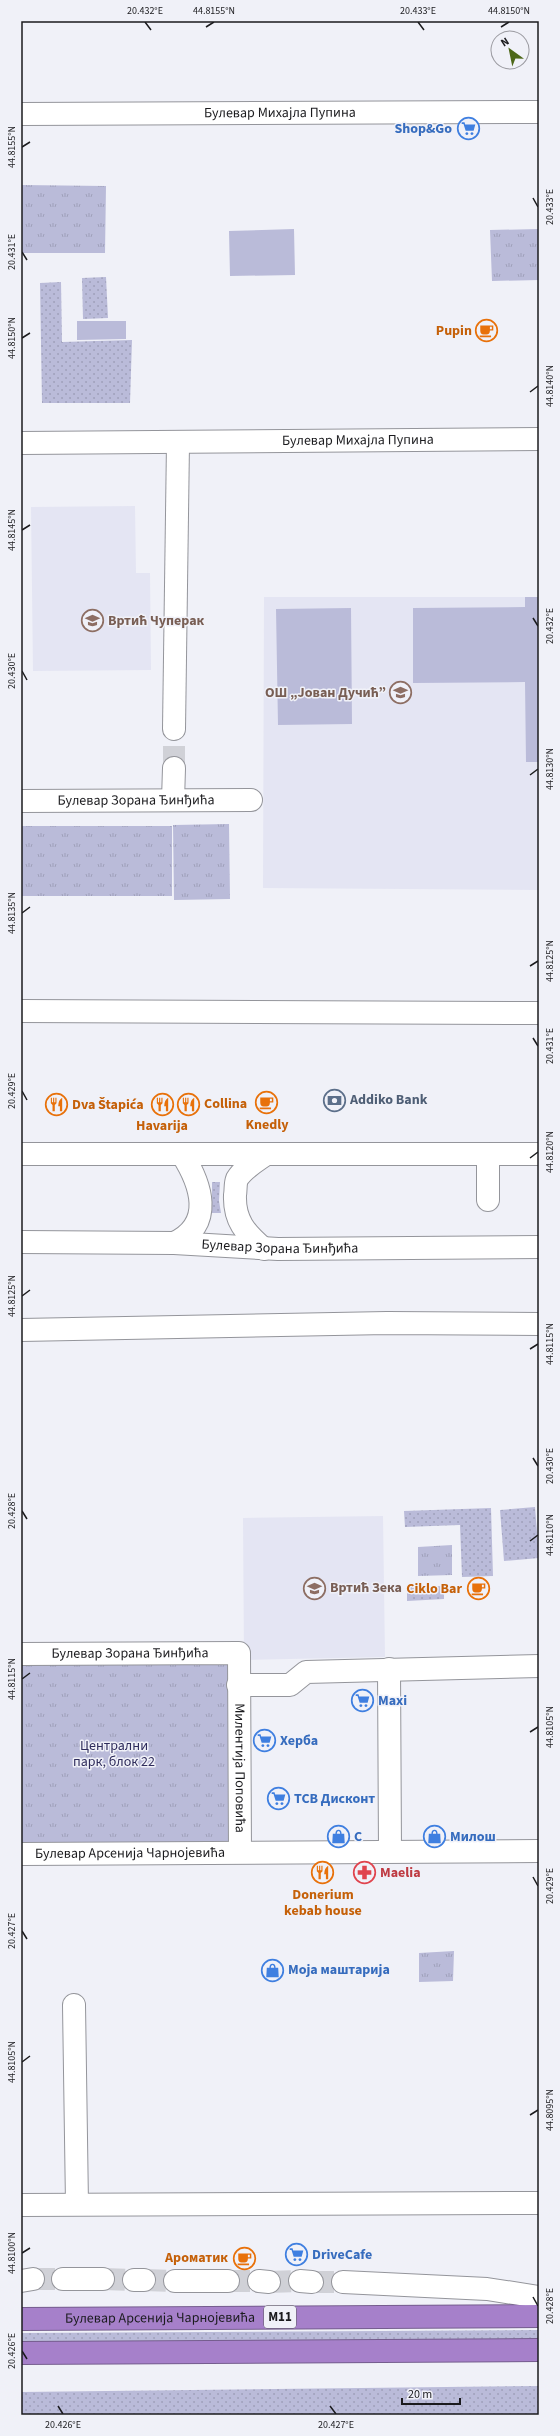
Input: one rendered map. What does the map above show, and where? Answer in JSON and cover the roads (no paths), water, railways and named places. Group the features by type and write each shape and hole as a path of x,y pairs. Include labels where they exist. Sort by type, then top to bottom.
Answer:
{"highway":[{"name":"Булевар Арсенија Чарнојевића","path":"21,2319 539,2316"},
{"path":"21,2353 539,2350"}],"street":[{"name":"Булевар Михајла Пупина","path":"21,114 539,112"},
{"name":"Булевар Михајла Пупина","path":"21,443 178,443 539,439"},
{"path":"174,729 178,443"},
{"path":"173,800 174,768"},
{"name":"Булевар Зорана Ђинђића","path":"21,801 251,800"},
{"path":"21,1011 539,1013"},
{"path":"21,1154 539,1154"},
{"path":"174,1243 185,1238 200,1215 201,1197 197,1181 182,1154"},
{"path":"488,1154 488,1200"},
{"path":"264,1249 246,1233 240,1224 235,1202 237,1180 245,1170 265,1155"},
{"name":"Булевар Зорана Ђинђића","path":"21,1242 174,1243 264,1249 539,1248"},
{"path":"21,1330 387,1323 539,1324"},
{"name":"Булевар Зорана Ђинђића","path":"21,1654 239,1653"},
{"name":"Милентија Поповића","path":"239,1653 240,1852 539,1851"},
{"path":"238,1686 290,1685 306,1672 539,1666"},
{"path":"389,1669 390,1851"},
{"name":"Булевар Арсенија Чарнојевића","path":"21,1854 240,1852"},
{"path":"74,2005 77,2204"},
{"path":"21,2205 539,2203"},
{"path":"63,2279 103,2279"},
{"path":"175,2281 228,2281"},
{"path":"343,2282 487,2288 539,2297"}],"tunnel":[{"path":"174,729 174,768"},
{"path":"33,2279 63,2279"},
{"path":"103,2279 134,2280"},
{"path":"144,2280 175,2281"},
{"path":"228,2281 259,2281"},
{"path":"269,2282 300,2281"},
{"path":"312,2282 343,2282"}],"place":[{"name":"Shop&Go","path":"468,129"},
{"name":"Pupin","path":"487,331"},
{"name":"Вртић Чуперак","path":"92,621"},
{"name":"ОШ „Јован Дучић”","path":"401,693"},
{"name":"Addiko Bank","path":"334,1100"},
{"name":"Knedly","path":"267,1103"},
{"name":"Havarija","path":"162,1104"},
{"name":"Collina","path":"188,1104"},
{"name":"Dva Štapića","path":"57,1105"},
{"name":"Вртић Зека","path":"314,1588"},
{"name":"Ciklo Bar","path":"478,1589"},
{"name":"Maxi","path":"363,1701"},
{"name":"Херба","path":"265,1741"},
{"name":"ТСВ Дисконт","path":"279,1799"},
{"name":"С","path":"339,1837"},
{"name":"Милош","path":"435,1837"},
{"name":"Donerium kebab house","path":"323,1873"},
{"name":"Maelia","path":"365,1873"},
{"name":"Моја маштарија","path":"273,1970"},
{"name":"DriveCafe","path":"296,2255"},
{"name":"Ароматик","path":"244,2258"}],"park label":[{"name":"Централни парк, блок 22","path":"114,1754"}]}
